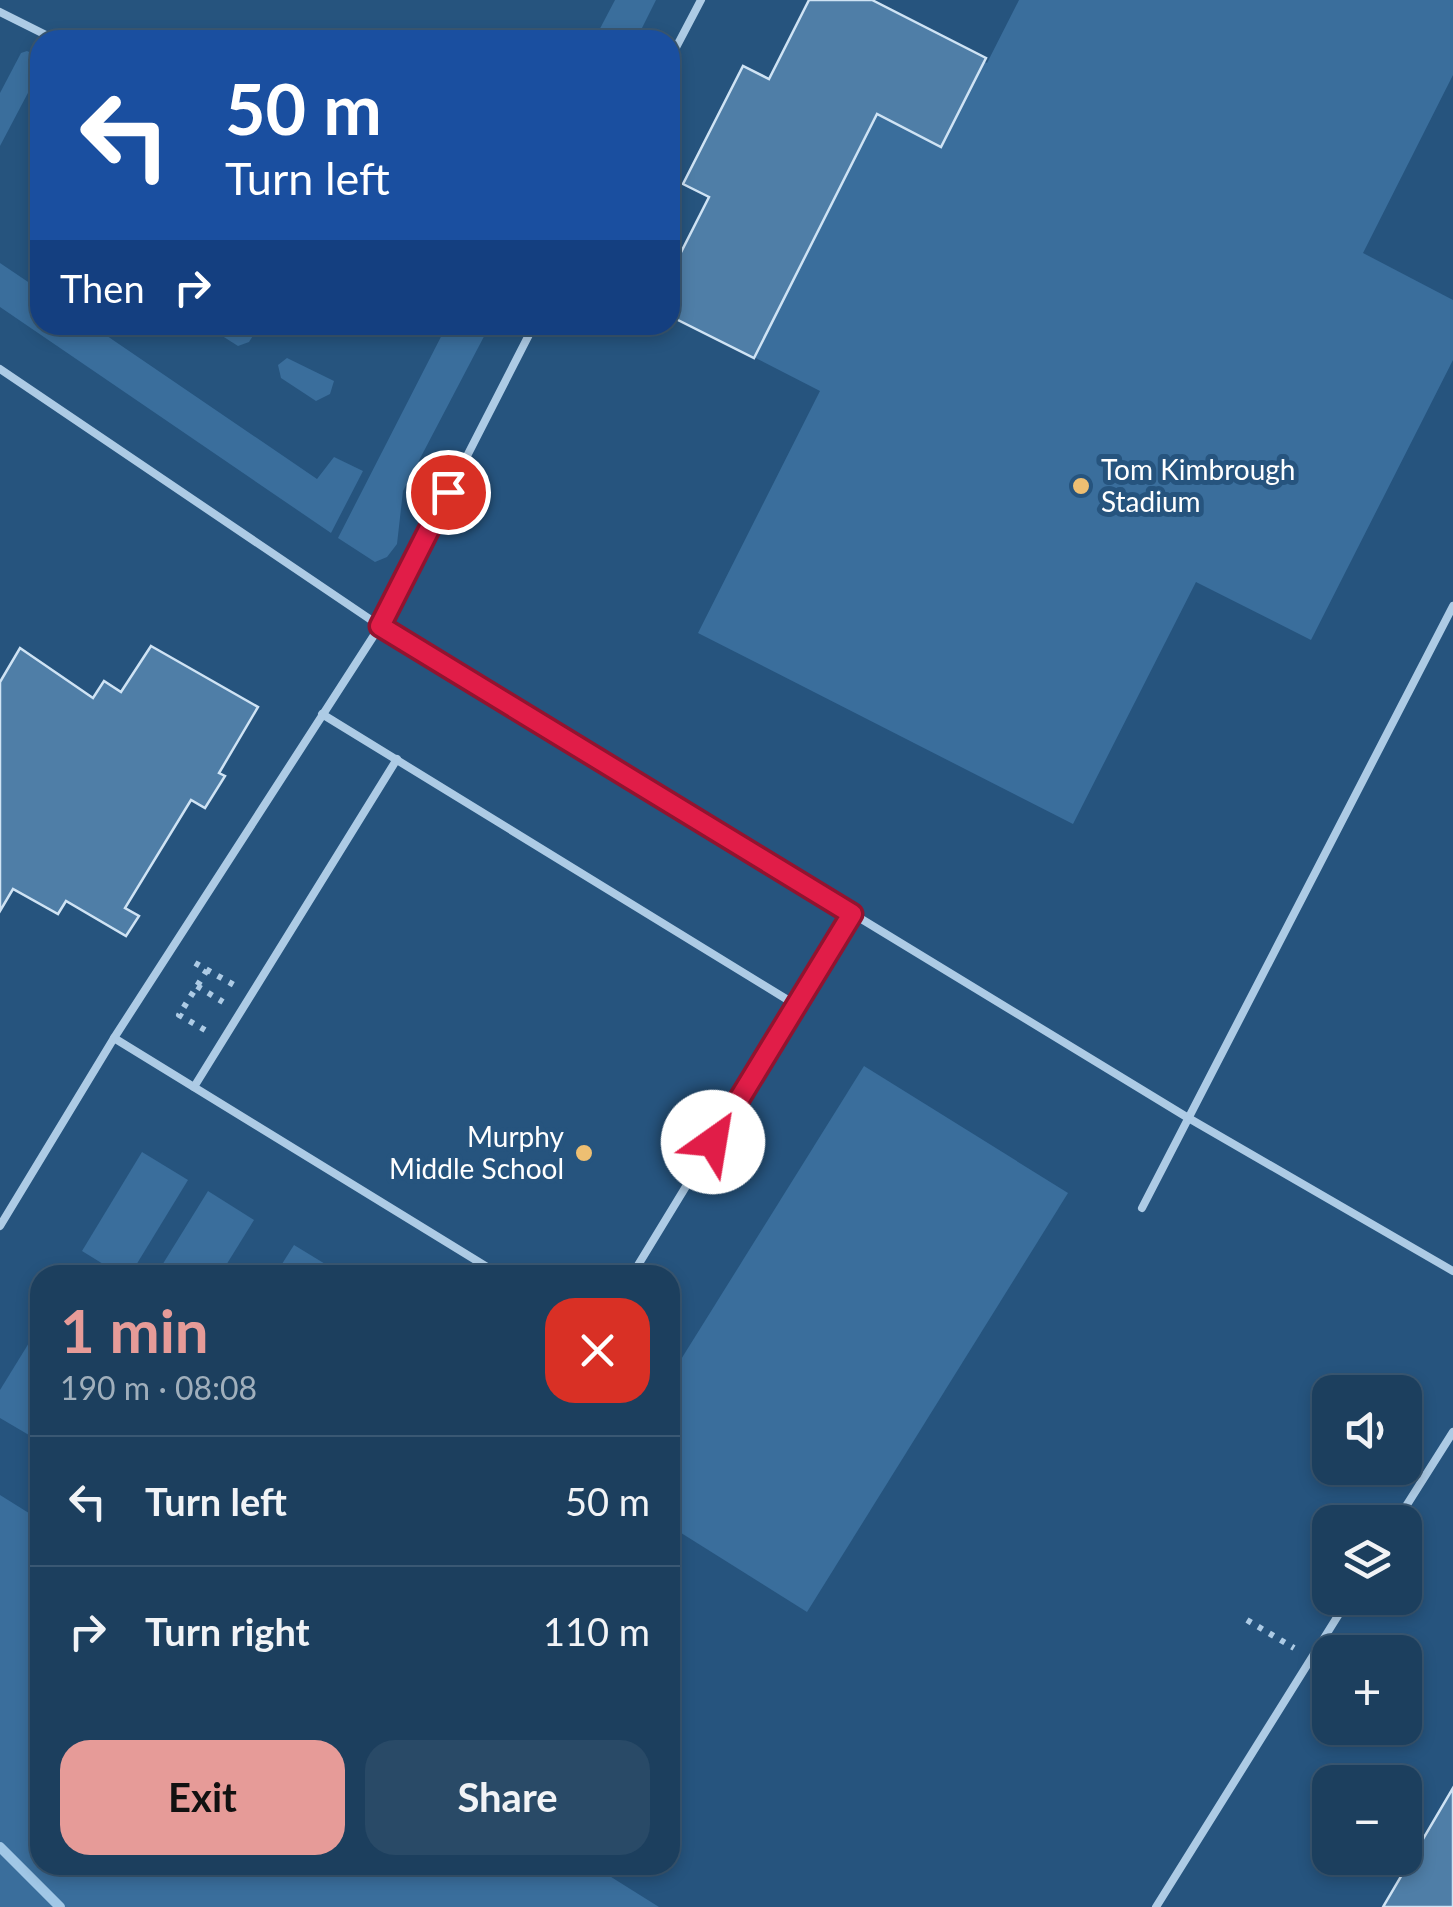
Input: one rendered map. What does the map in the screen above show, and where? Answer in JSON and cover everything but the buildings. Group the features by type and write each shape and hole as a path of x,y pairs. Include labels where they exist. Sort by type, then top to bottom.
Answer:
{"lane":[{"path":"5,0 0,10 37,30"},
{"path":"680,40 700,0"},
{"path":"0,1226 114,1038 380,626 529,335"},
{"path":"0,368 380,626 1186,1116 1453,1271"},
{"path":"1142,1208 1186,1116 1453,606"},
{"path":"322,714 796,1005"},
{"path":"194,1088 397,760"},
{"path":"638,1265 852,914"},
{"path":"114,1038 484,1265"},
{"path":"1407,1505 1453,1432"},
{"path":"1156,1907 1338,1615"}],"path":[{"path":"195,964 234,985"},
{"path":"205,1030 179,1016 207,970"},
{"path":"197,986 224,1002"},
{"path":"1247,1620 1294,1648"}],"shaded area":[{"path":"615,0 656,0 641,30 599,30"},
{"name":"Tom Kimbrough Stadium","path":"871,0 987,63 1019,0 1453,0 1453,75 1363,253 1453,300 1453,360 1311,640 1196,582 1073,824 698,633 820,391 680,319 680,261"},
{"path":"30,52 30,89 0,146 0,93 21,53"},
{"path":"0,263 30,283 30,327 0,307"},
{"path":"41,335 106,335 317,479 334,457 363,471 331,533"},
{"path":"221,335 253,335 249,342 238,346"},
{"path":"442,335 485,335 403,491 397,544 387,557 375,562 338,538"},
{"path":"287,358 334,381 330,394 316,401 281,378 278,365"},
{"path":"864,1066 1068,1193 807,1612 680,1532 680,1361"},
{"path":"142,1152 188,1180 136,1265 105,1265 82,1251"},
{"path":"208,1191 254,1220 226,1265 162,1265"},
{"path":"294,1245 327,1265 281,1265"},
{"path":"30,1341 30,1436 0,1418 0,1390"},
{"path":"0,1495 30,1514 30,1875 608,1875 659,1907 0,1907"}],"waterway":[{"path":"0,1847 60,1907"}],"place":[{"name":"Tom Kimbrough Stadium","path":"1081,486"},
{"name":"Murphy Middle School","path":"584,1153"}],"route":[{"path":"448,492 380,626 852,914 713,1142"}]}
